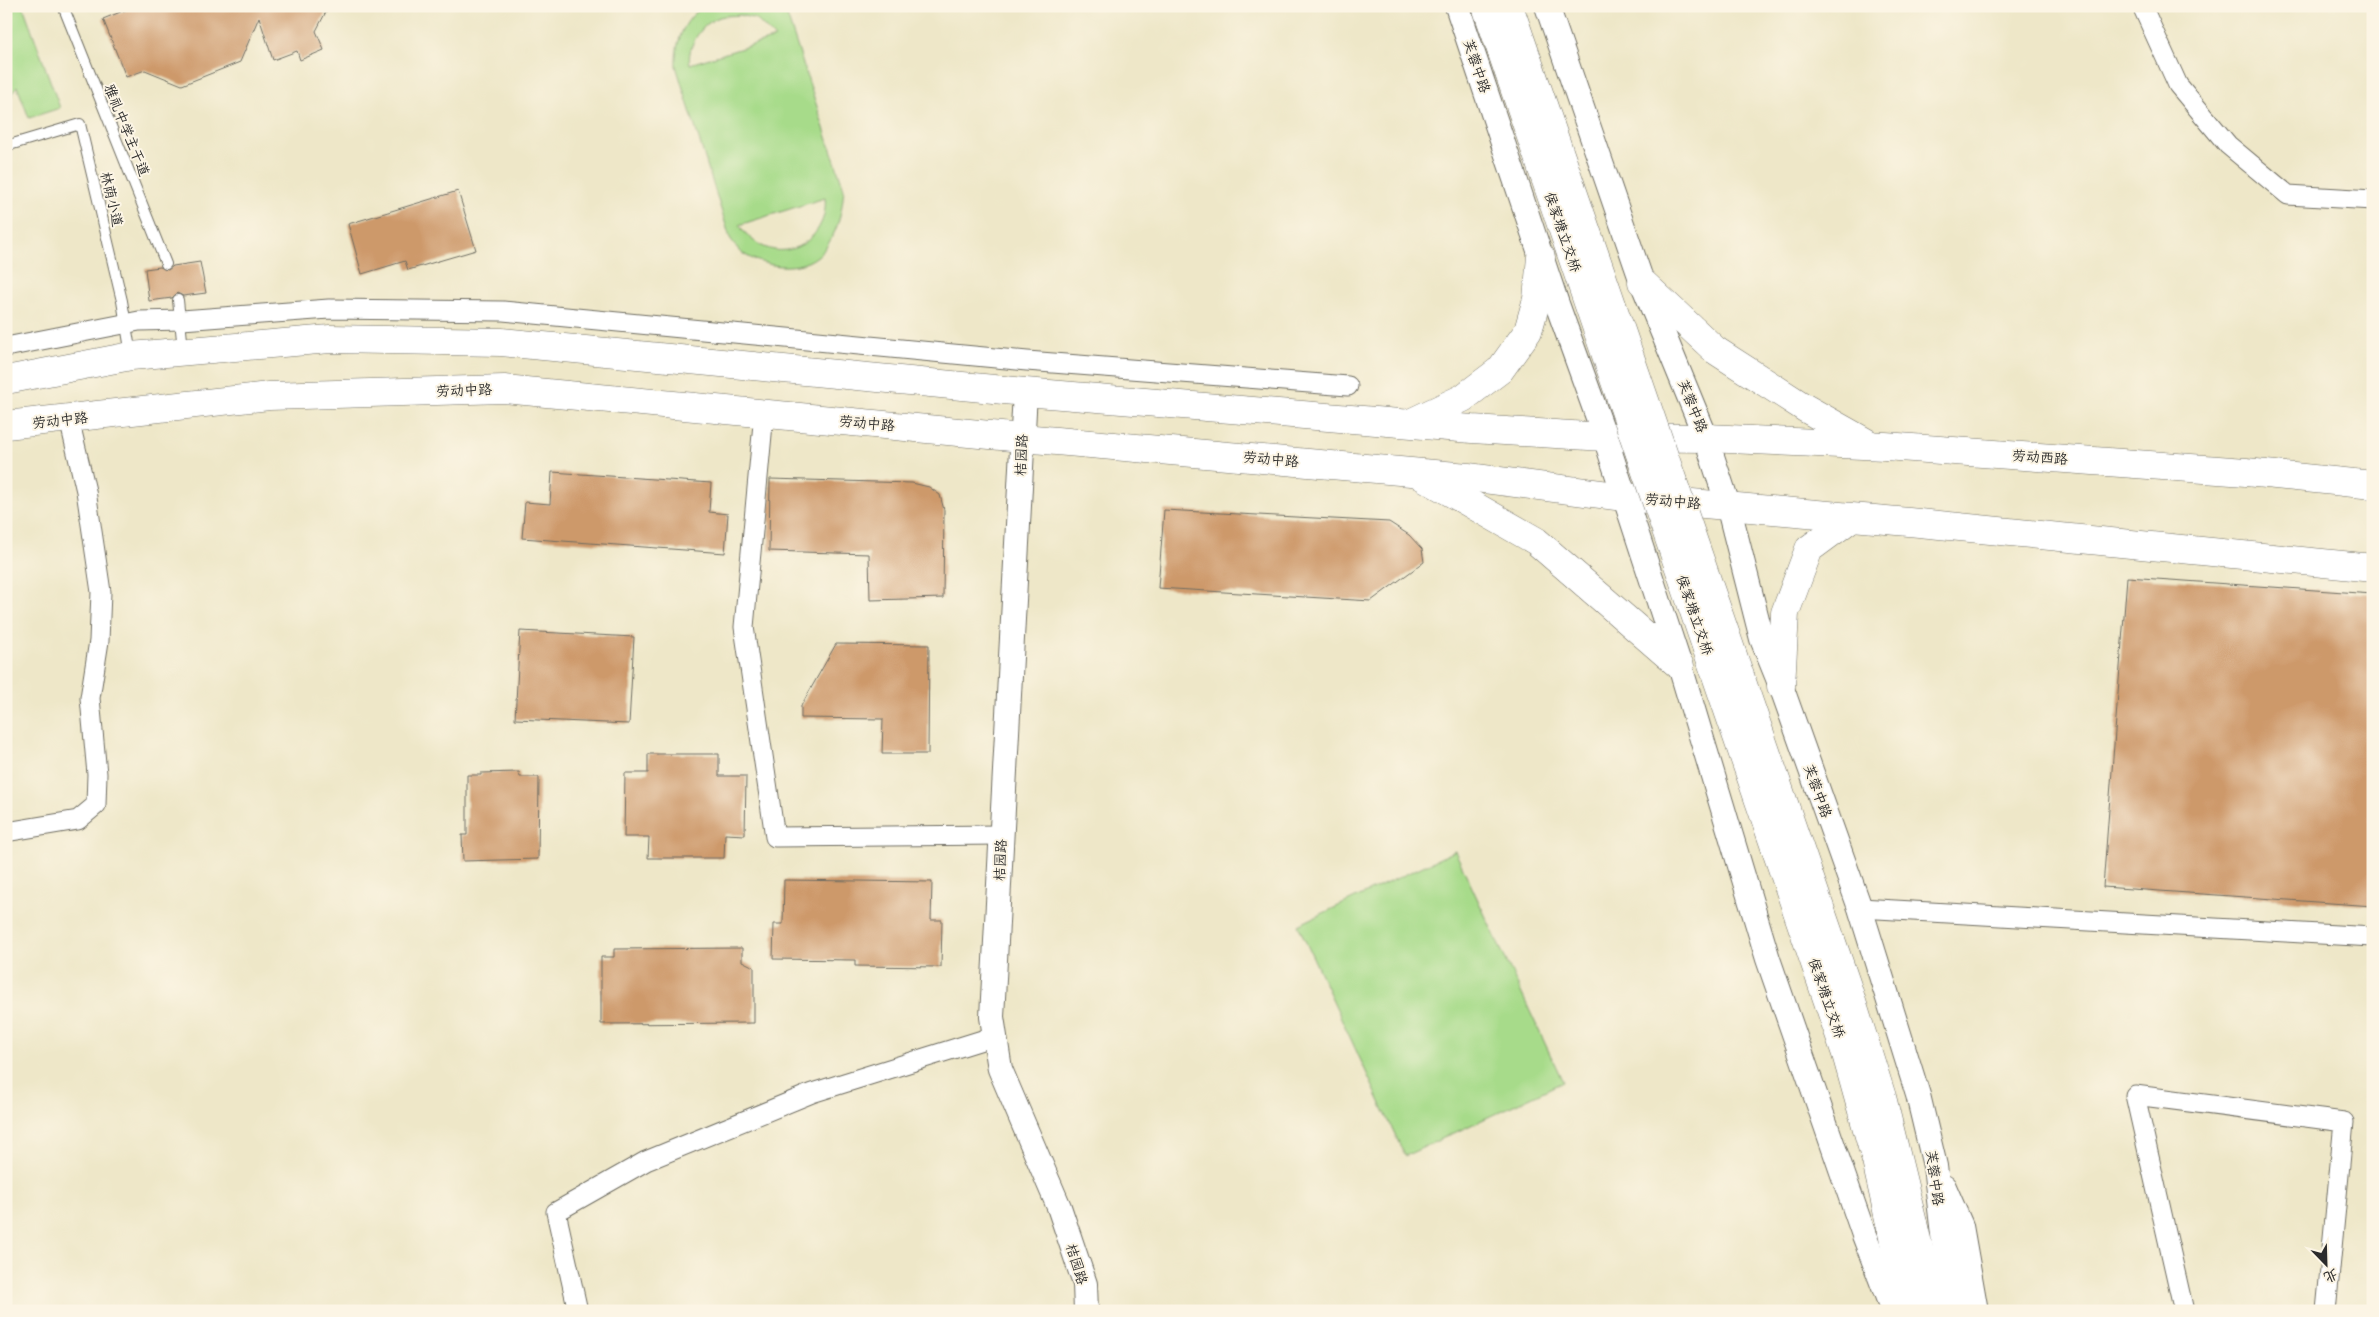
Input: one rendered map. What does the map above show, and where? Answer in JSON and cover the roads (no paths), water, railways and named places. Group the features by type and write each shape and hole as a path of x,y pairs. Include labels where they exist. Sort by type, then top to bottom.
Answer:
{"main road":[{"name":"侯家塘立交桥","path":"1486,6 1846,1054 1876,1160 1902,1225"},
{"name":"侯家塘立交桥","path":"1509,6 1847,986 1882,1097 1902,1225"},
{"path":"1409,424 1463,398 1500,370 1528,331 1537,298 1541,257"},
{"path":"1642,282 1715,350 1805,408 1873,446"},
{"path":"6,380 131,356 330,339 501,342 1025,392 1409,424 1605,437 1706,438"},
{"name":"劳动中路","path":"6,426 269,396 504,389 1022,438 1414,472 1624,497 1728,505"},
{"name":"劳动西路","path":"1706,438 1873,446 2246,472 2373,485"},
{"path":"1414,472 1536,541 1680,666"},
{"path":"1728,505 2373,568"},
{"path":"1781,686 1785,613 1809,549 1851,518"},
{"path":"1902,1225 1909,1311"},
{"path":"1902,1225 1928,1286 1936,1311"}],"street":[{"name":"芙蓉中路","path":"1457,6 1624,497"},
{"name":"芙蓉中路","path":"1547,6 1642,282 1706,438 1728,505 1762,639 1781,686 1860,908 1918,1095 1935,1166 1952,1311"},
{"path":"2142,6 2178,85 2236,152 2288,195 2373,200"},
{"path":"6,347 126,323 329,309 502,311 1028,361 1348,386"},
{"name":"桔园路","path":"1025,392 992,1017 1000,1069 1059,1207 1085,1284 1086,1311"},
{"path":"764,413 744,627 775,837 1002,835"},
{"path":"6,832 78,820 96,805 98,774 90,698 99,641 101,592 86,491 69,419"},
{"path":"1624,497 1680,666 1768,959 1864,1235 1893,1311"},
{"path":"1860,908 2373,937"},
{"path":"578,1311 556,1212 646,1161 812,1093 995,1036"},
{"path":"2184,1311 2135,1095 2344,1122 2326,1311"},
{"path":"1935,1166 1961,1226 1976,1311"}],"lane":[{"name":"雅礼中学主干道","path":"63,6 166,264"},
{"name":"林荫小道","path":"6,146 80,124 126,323 131,356"},
{"path":"178,300 184,351"}]}
